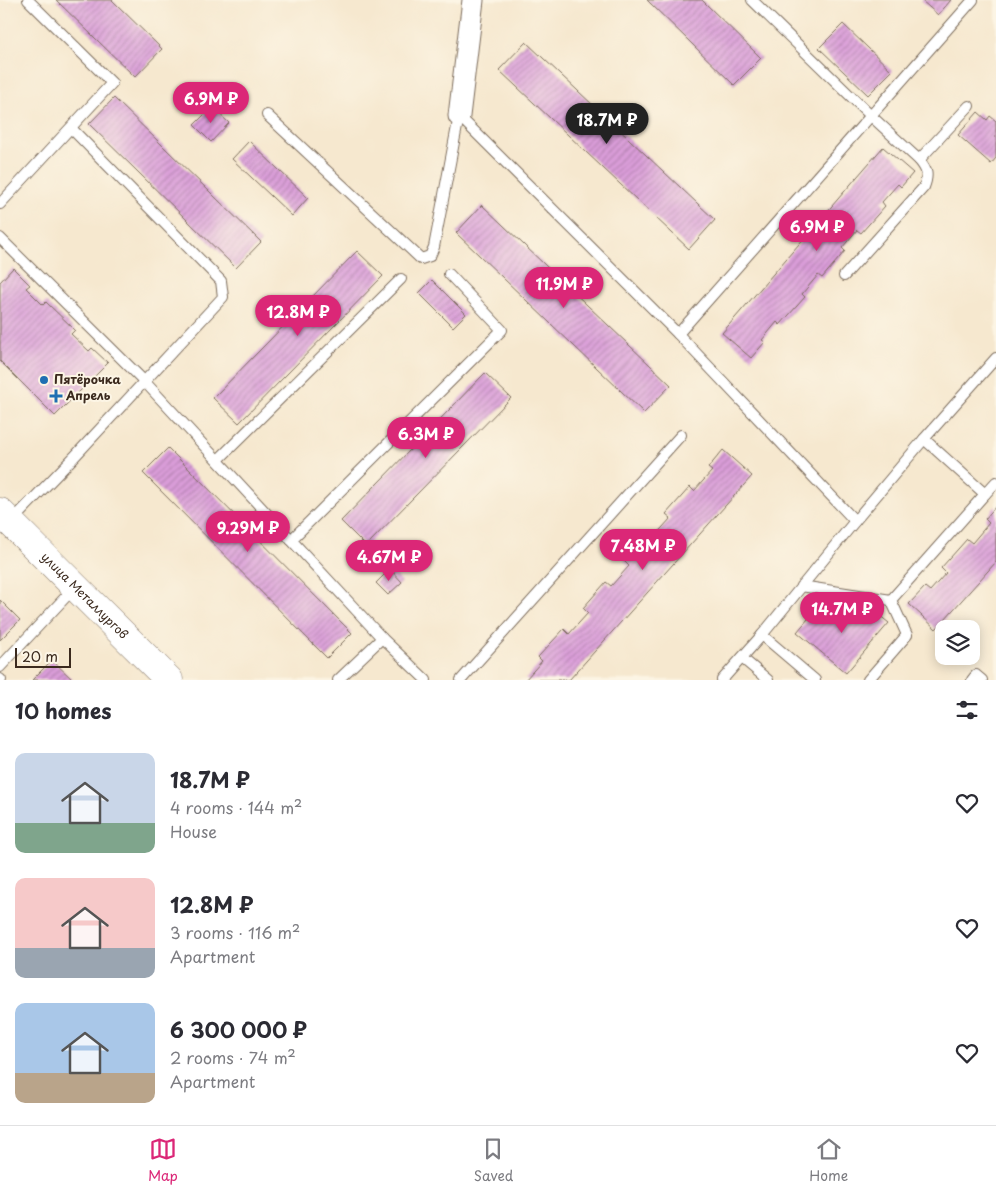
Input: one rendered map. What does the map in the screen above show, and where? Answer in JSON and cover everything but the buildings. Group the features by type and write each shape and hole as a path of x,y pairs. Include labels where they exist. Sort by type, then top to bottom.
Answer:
{"main road":[{"name":"улица Металлургов","path":"5,517 169,680"}],"street":[{"path":"459,116 473,0"}],"lane":[{"path":"0,204 112,83 28,0"},
{"path":"752,0 926,168 928,178 924,187 844,276"},
{"path":"678,334 973,0"},
{"path":"918,160 969,106"},
{"path":"266,114 421,259 430,256 434,247 459,116"},
{"path":"459,116 678,334 856,521"},
{"path":"5,517 75,456 224,297 221,281 70,128"},
{"path":"0,238 144,381 382,638 426,680"},
{"path":"291,540 502,330 449,274"},
{"path":"218,460 401,279"},
{"path":"722,680 924,439 996,358"},
{"path":"460,680 681,435"},
{"path":"924,439 985,494"},
{"path":"891,600 996,482"},
{"path":"801,586 891,600"},
{"path":"0,667 75,587"},
{"path":"868,680 906,636 891,600"},
{"path":"762,634 815,680"},
{"path":"338,680 382,638"},
{"path":"742,658 768,680"},
{"path":"972,680 976,675 982,680"}],"place":[{"name":"Пятёрочка","path":"44,380"},
{"name":"Апрель","path":"56,396"}]}
